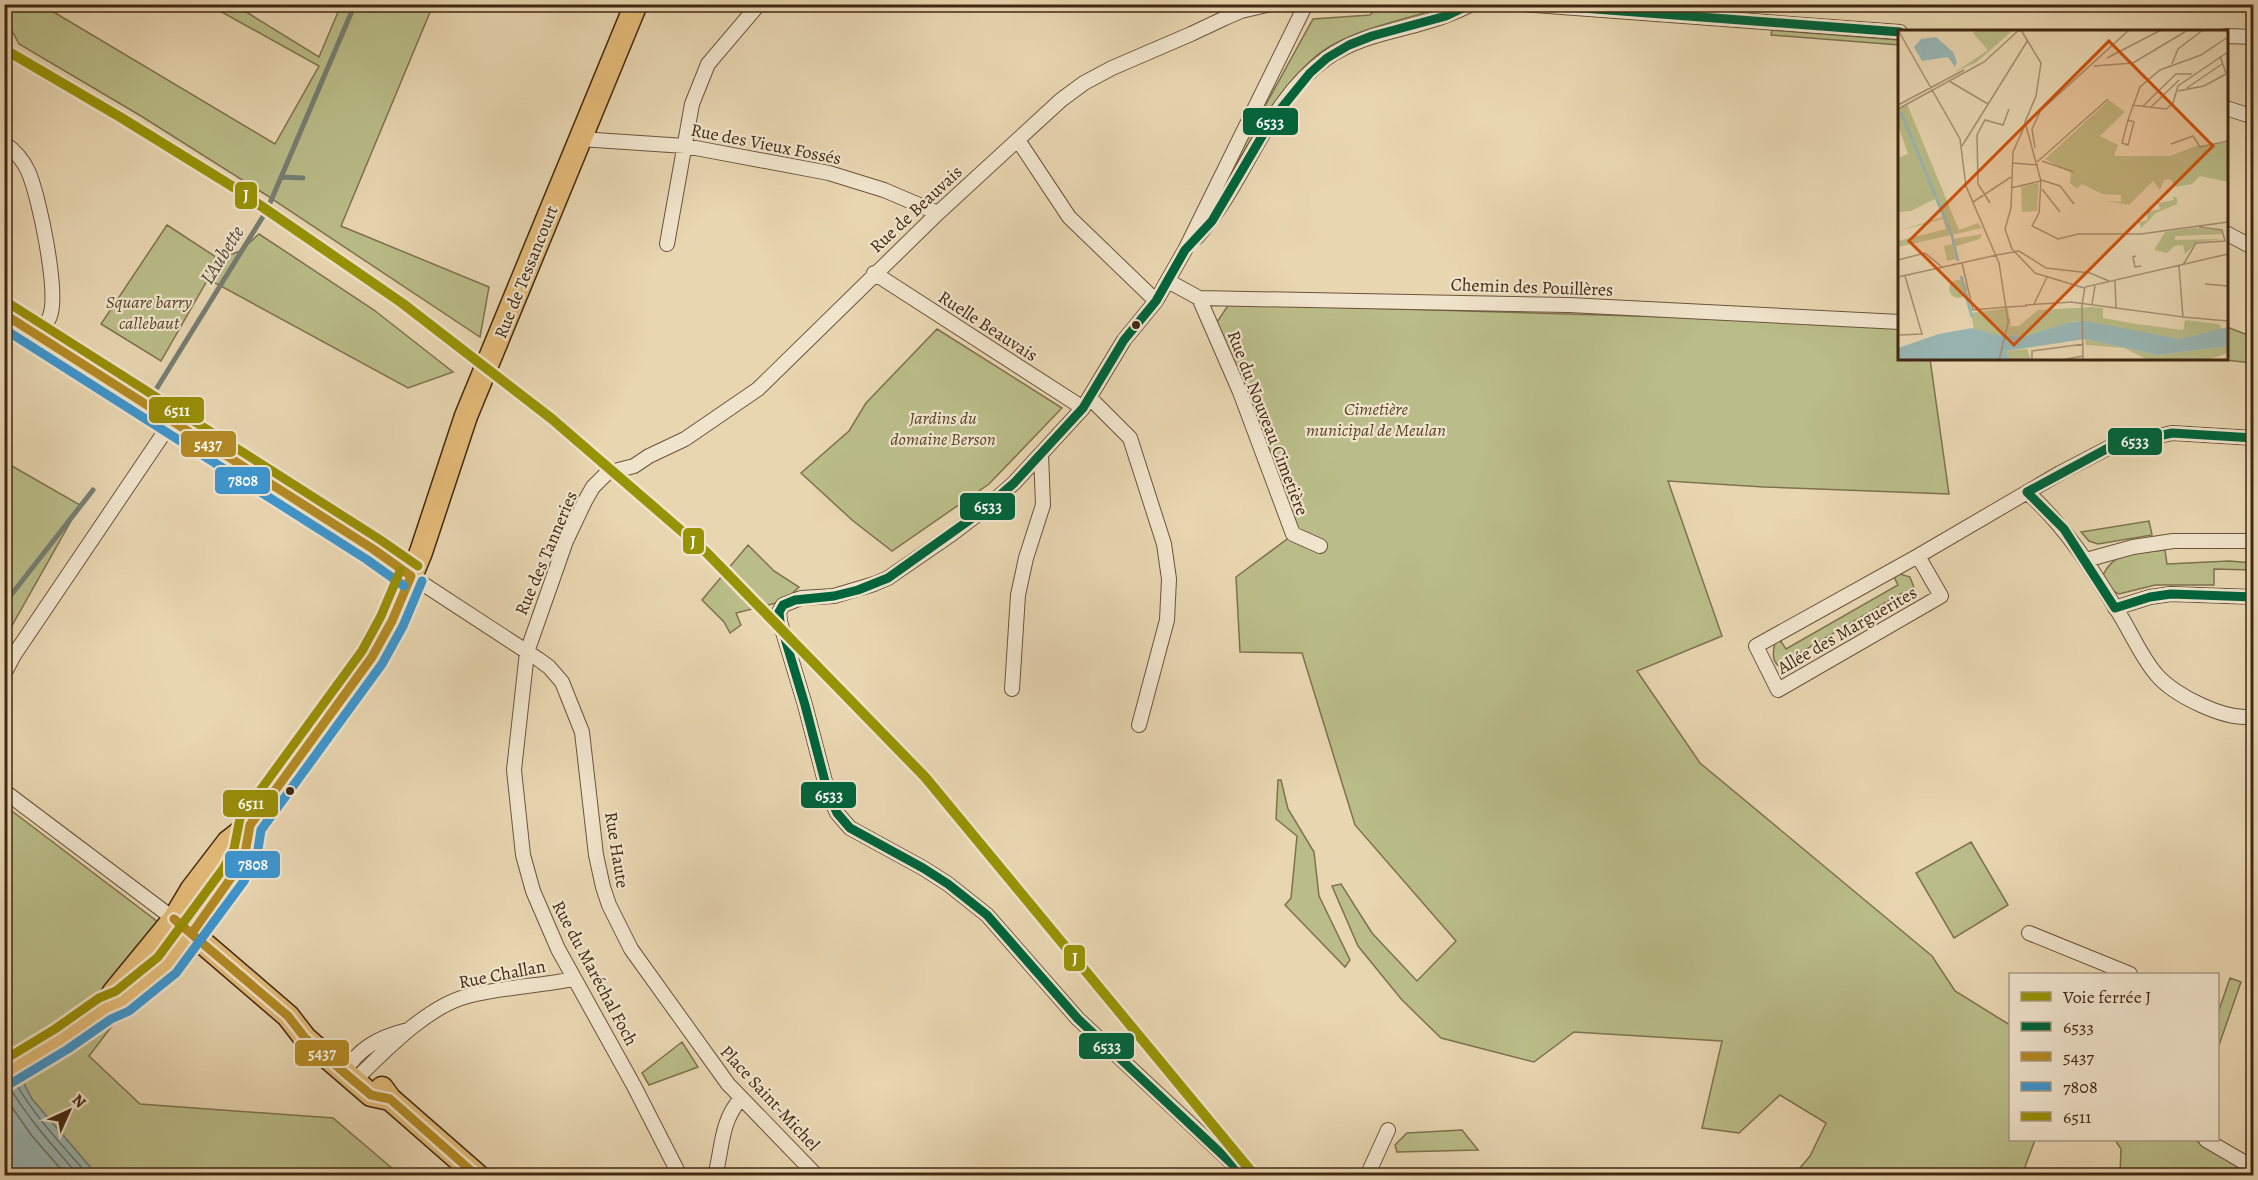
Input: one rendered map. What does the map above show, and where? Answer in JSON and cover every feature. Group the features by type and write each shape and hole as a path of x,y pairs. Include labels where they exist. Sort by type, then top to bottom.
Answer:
{"main road":[{"name":"Rue de Tessancourt","path":"250,825 372,657 392,621 411,576 463,426 636,4"},
{"path":"4,314 374,549 411,576"},
{"path":"105,1008 114,992 174,919 192,889 228,842 250,825"},
{"path":"4,1074 70,1034 105,1008 122,1001 158,973 192,933 233,875 246,853 250,825"},
{"path":"174,919 288,1016 318,1032 371,1095 390,1099 478,1176"}],"street":[{"path":"667,244 692,104 708,64 759,4"},
{"name":"Rue de Beauvais","path":"607,472 634,466 649,456 685,439 758,389 874,273 1061,100 1084,83 1112,68 1224,18 1271,4"},
{"path":"1246,1176 1077,1019 987,915 948,884 923,868 850,828 837,813 828,793 779,612 783,605 795,600 834,596 858,590 888,578 982,511 1014,483 1086,403 1124,340 1156,301 1168,281 1306,4"},
{"path":"1185,250 1212,221 1271,121 1291,94 1327,58 1349,45 1372,36 1446,16 1472,4"},
{"path":"1522,4 1898,32"},
{"path":"2228,36 2253,37"},
{"path":"2228,109 2253,117"},
{"name":"Rue des Vieux Fossés","path":"580,140 685,146 829,173 884,190 938,213"},
{"path":"1017,140 1069,217 1156,301"},
{"path":"4,143 22,160 33,184 50,272 53,297 50,316 38,335"},
{"path":"2228,233 2253,248"},
{"name":"Ruelle Beauvais","path":"874,273 1086,403 1130,438 1164,544 1169,579 1167,620 1159,658 1139,725"},
{"name":"Chemin des Pouillères","path":"1168,281 1199,298 1569,304 1898,322"},
{"name":"Rue du Nouveau Cimetière","path":"1199,298 1240,392 1293,534 1320,546"},
{"path":"4,674 164,416"},
{"name":"Allée des Marguerites","path":"1918,556 1941,596 1778,690 1756,646 2110,447 2172,433 2253,438"},
{"path":"1012,688 1018,596 1026,558 1043,505 1041,453"},
{"name":"Rue des Tanneries","path":"525,668 526,652 566,541 593,488 607,472"},
{"path":"2027,492 2064,529 2086,560 2155,673 2171,689 2200,705 2245,717 2253,716"},
{"path":"2086,560 2133,546 2173,541 2253,541"},
{"name":"Rue Haute","path":"411,576 526,652 556,674 562,682 582,732 596,855 609,905 632,949 701,1048"},
{"path":"2115,608 2150,597 2170,594 2253,597"},
{"name":"Rue du Maréchal Foch","path":"525,668 514,770 523,855 532,891 546,925 574,979 681,1176"},
{"path":"4,790 174,919"},
{"path":"2029,933 2125,973"},
{"name":"Rue Challan","path":"353,1071 372,1044 386,1036 409,1029 449,1003 467,996 574,979"},
{"name":"Place Saint-Michel","path":"701,1048 728,1084 815,1173"},
{"path":"715,1176 728,1117 741,1098"},
{"path":"1367,1176 1388,1130"},
{"path":"2208,1141 2253,1168"}],"green space":[{"path":"5,4 42,5 275,144 319,66 209,5 235,5 319,57 341,5 433,5 341,226 489,287 480,337 263,193 141,116 19,44 12,31 5,26"},
{"path":"1374,11 1428,12 1353,35 1329,47 1311,61 1277,99 1209,212 1207,211 1313,19 1370,15"},
{"path":"1772,30 1898,40 1898,45 1771,35"},
{"name":"Square barry callebaut","path":"167,225 219,259 210,276 222,258 240,251 259,234 374,310 453,372 408,388 208,279 161,361 101,324"},
{"name":"Cimetière municipal de Meulan","path":"1229,304 1898,326 1898,360 1930,360 1949,494 1668,481 1722,636 1637,671 1700,763 1932,956 1955,991 2009,1024 2009,1141 2035,1141 2022,1175 1794,1175 1810,1156 1826,1123 1780,1095 1739,1133 1702,1128 1722,1041 1574,1032 1534,1062 1441,1038 1402,1000 1358,946 1332,886 1341,884 1372,933 1417,981 1456,941 1355,825 1302,653 1240,652 1236,577 1298,531 1253,407 1217,322"},
{"path":"2228,327 2253,337 2253,363 2224,360 2228,360"},
{"name":"Jardins du domaine Berson","path":"937,329 1062,408 989,484 892,551 852,520 801,473 849,431 866,403"},
{"path":"5,462 80,505 5,638 4,637"},
{"path":"2149,521 2152,535 2098,544 2089,541 2081,532"},
{"path":"748,545 774,571 799,587 784,601 736,613 741,625 730,633 724,622 702,600"},
{"path":"2165,550 2167,564 2229,561 2253,563 2253,570 2214,569 2214,585 2155,585 2119,594 2111,590 2103,575 2114,561 2122,556 2138,552"},
{"path":"1897,573 1910,577 1916,593 1908,602 1902,593 1791,658 1796,668 1784,668 1776,664 1774,660 1775,643 1780,640 1786,649 1898,585 1893,575"},
{"path":"1278,780 1281,780 1288,809 1314,852 1319,896 1350,960 1345,967 1285,905 1291,898 1297,836 1276,819"},
{"path":"4,805 179,938 89,1056 140,1104 333,1118 400,1175 97,1175 32,1099 5,1052"},
{"path":"1971,842 2008,905 1954,938 1916,873"},
{"path":"2230,978 2241,982 2219,1045 2219,1010"},
{"path":"682,1042 698,1067 649,1085 642,1073"},
{"path":"1462,1130 1478,1150 1397,1152 1395,1145 1407,1133"},
{"path":"2116,1141 2197,1141 2253,1175 2120,1175 2121,1149"}],"water":[{"path":"4,1052 7,1052 32,1099 97,1175 5,1175"}],"waterway":[{"name":"L'Aubette","path":"152,396 267,210 355,4"},
{"name":"L'Aubette","path":"281,177 303,178"},
{"name":"L'Aubette","path":"4,604 93,490"}],"rail line":[{"name":"J","path":"4,49 235,188 402,303 552,419 707,553 925,777 1255,1176"}],"transit line":[{"name":"6533","path":"779,612 783,605 795,600 834,596 858,590 888,578 982,511 1014,483 1083,408 1124,340 1156,301 1185,250 1212,221 1271,121 1310,73 1327,58 1349,45 1372,36 1446,16 1471,4"},
{"name":"6533","path":"1529,4 1898,32"},
{"name":"6511","path":"10,304 418,566"},
{"name":"5437","path":"4,314 373,549 411,576"},
{"name":"7808","path":"4,329 366,559 404,586"},
{"name":"6533","path":"2027,492 2110,447 2172,433 2254,438"},
{"name":"6533","path":"2027,492 2064,529 2115,608"},
{"name":"6511","path":"4,1060 55,1029 99,998 116,991 158,957 223,869 234,849 240,818 362,651 381,616 400,571"},
{"name":"5437","path":"192,933 233,875 245,853 250,825 372,657 392,621 411,576"},
{"name":"7808","path":"10,1084 68,1049 111,1019 129,1011 176,973 244,881 257,856 261,830 382,664 403,626 422,581"},
{"name":"6533","path":"2115,608 2150,597 2171,594 2254,597"},
{"name":"6533","path":"779,612 828,793 837,813 850,828 923,868 948,884 987,915 1078,1019 1245,1176"},
{"name":"5437","path":"174,919 288,1016 305,1038 347,1075 371,1095 390,1099 477,1176"}]}
